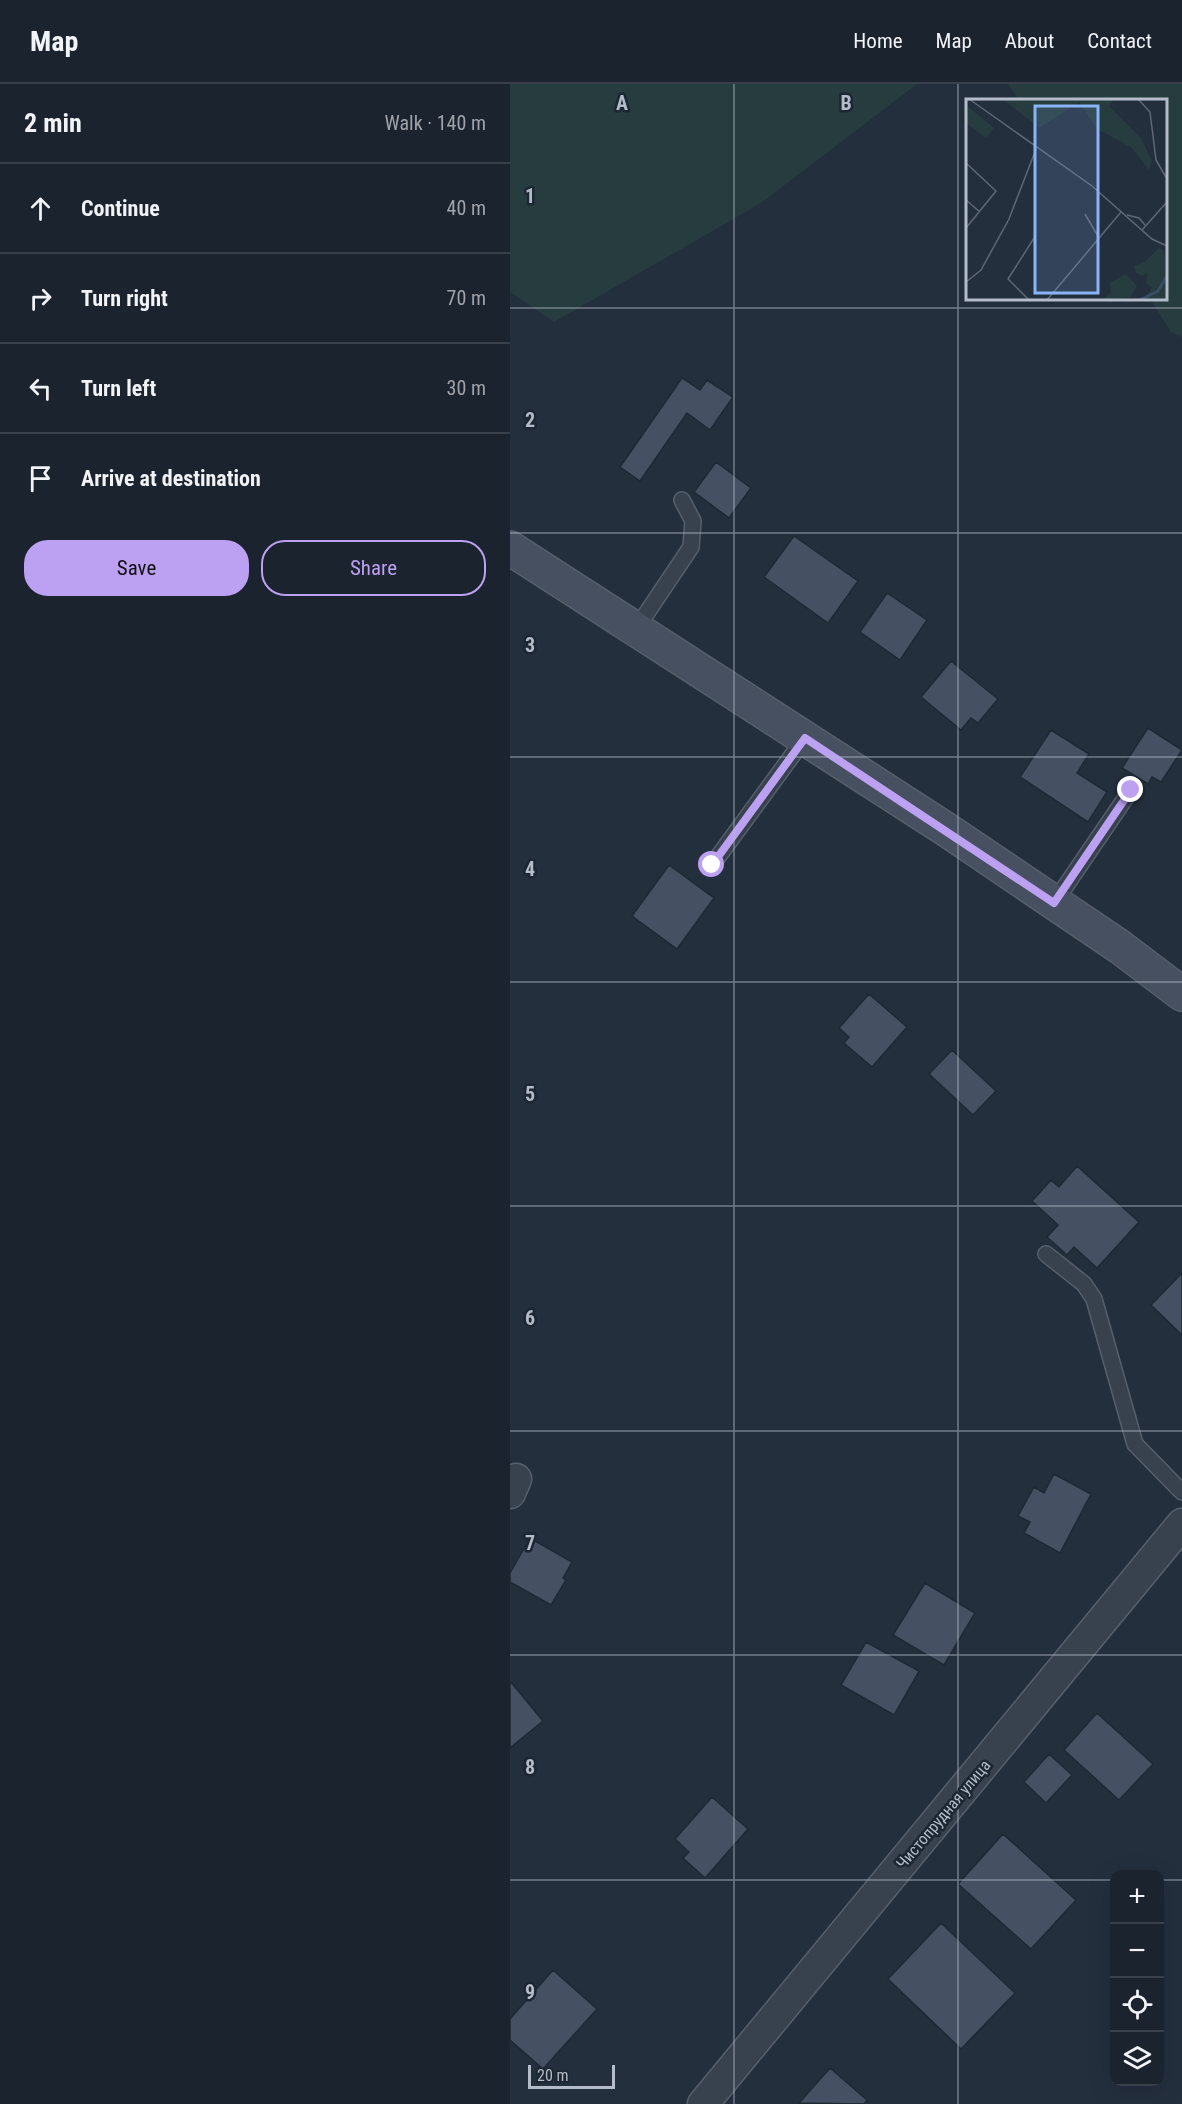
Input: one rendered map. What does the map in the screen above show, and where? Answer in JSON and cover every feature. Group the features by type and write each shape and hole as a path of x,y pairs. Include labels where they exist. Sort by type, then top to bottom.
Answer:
{"main road":[{"path":"512,555 636,629 805,738 1120,947 1182,994"}],"street":[{"name":"Чистопрудная улица","path":"703,2104 1182,1524"}],"lane":[{"path":"636,629 691,547 693,521 682,500"},
{"path":"712,865 805,738"},
{"path":"1054,903 1131,790"},
{"path":"1046,1254 1084,1284 1094,1299 1135,1444 1182,1492"}],"green space":[{"path":"510,84 917,84 761,203 554,322 510,292"},
{"path":"1008,84 1182,84 1182,337 1171,332 1151,300 1167,300 1167,99 1018,99"}],"building":[{"path":"682,378 700,390 707,380 733,397 710,430 687,413 640,481 620,467"},
{"path":"716,462 751,488 729,518 694,492"},
{"path":"794,536 858,581 828,623 764,577"},
{"path":"887,593 927,620 900,660 860,632"},
{"path":"951,661 998,699 978,723 971,718 961,730 921,697"},
{"path":"1148,728 1182,750 1161,782 1152,777 1148,784 1122,768"},
{"path":"1051,730 1089,754 1077,773 1107,792 1088,822 1020,777"},
{"path":"669,865 714,898 677,949 632,916"},
{"path":"869,994 907,1027 872,1067 844,1043 849,1037 839,1028"},
{"path":"952,1050 996,1091 973,1115 929,1074"},
{"path":"1077,1166 1139,1222 1097,1268 1074,1247 1067,1255 1047,1237 1058,1225 1032,1201 1051,1180 1059,1187"},
{"path":"1182,1273 1182,1335 1151,1305"},
{"path":"1054,1474 1091,1494 1060,1553 1024,1533 1030,1522 1018,1516 1034,1487 1044,1493"},
{"path":"530,1538 572,1562 563,1578 566,1580 551,1605 510,1582 510,1573"},
{"path":"925,1583 975,1613 944,1665 893,1635"},
{"path":"866,1642 919,1671 894,1715 841,1685"},
{"path":"510,1681 543,1721 510,1748"},
{"path":"1097,1713 1153,1764 1119,1800 1064,1750"},
{"path":"1049,1754 1072,1775 1046,1803 1024,1782"},
{"path":"712,1797 748,1829 705,1878 683,1858 689,1852 675,1839"},
{"path":"1003,1834 1076,1900 1031,1949 958,1884"},
{"path":"941,1923 1015,1993 961,2049 888,1979"},
{"path":"553,1970 597,2009 543,2069 510,2040 510,2019"},
{"path":"830,2068 867,2100 864,2104 799,2103"}],"route":[{"path":"712,865 805,738 1054,903 1131,790"}]}
